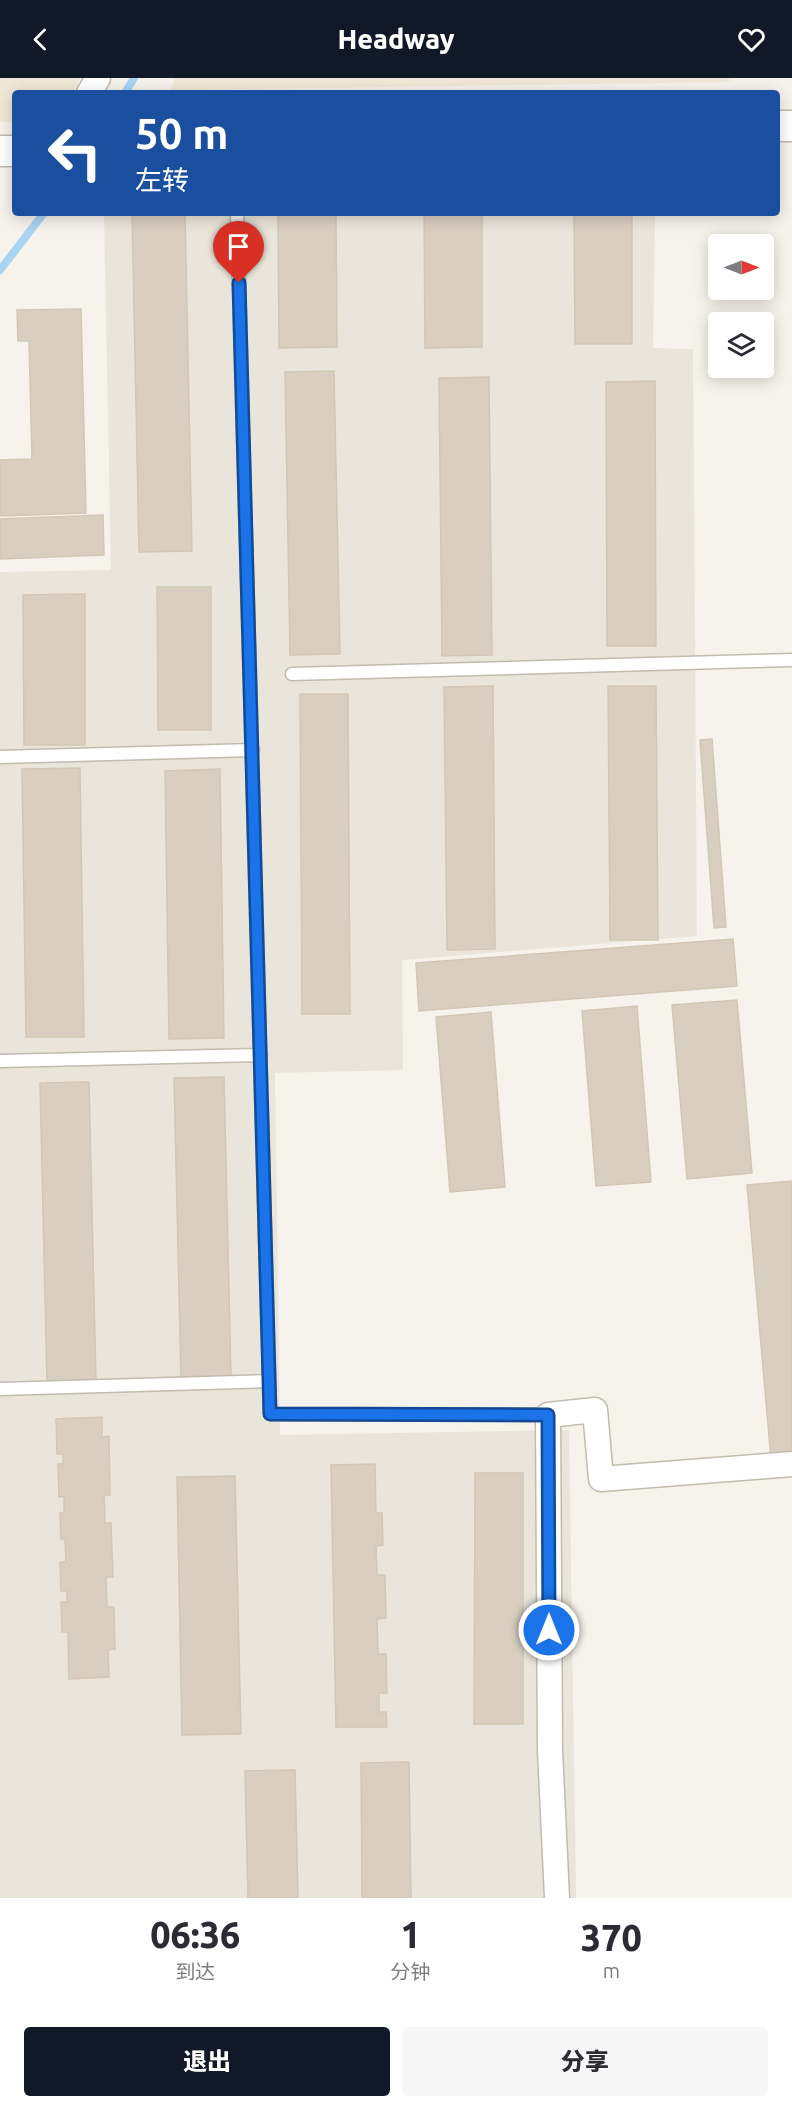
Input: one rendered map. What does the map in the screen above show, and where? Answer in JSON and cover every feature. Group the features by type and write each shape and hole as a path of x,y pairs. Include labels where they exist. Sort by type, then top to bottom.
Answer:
{"street":[{"path":"557,1898 550,1750 548,1415 595,1410 601,1479 792,1464"}],"lane":[{"path":"237,216 270,1414 548,1415"},
{"path":"292,674 792,660"},
{"path":"0,757 253,750"},
{"path":"0,1060 261,1055"},
{"path":"0,1389 269,1382"}],"shaded area":[{"path":"0,78 80,78 74,90 12,90 12,122 0,122"},
{"path":"175,78 729,78 729,82 170,90"},
{"path":"104,216 655,216 653,348 693,349 697,936 402,960 403,1070 275,1073 280,1435 569,1430 576,1898 0,1898 0,572 111,570"}],"building":[{"path":"132,216 185,216 192,551 139,552"},
{"path":"278,216 336,216 337,347 279,348"},
{"path":"424,216 482,216 482,347 425,348"},
{"path":"574,216 632,216 632,344 575,344"},
{"path":"81,309 86,513 0,516 0,460 32,459 29,341 18,341 17,310"},
{"path":"334,371 340,654 290,655 285,372"},
{"path":"489,377 492,655 442,656 439,378"},
{"path":"655,381 656,646 607,646 606,382"},
{"path":"103,515 104,555 0,559 0,519"},
{"path":"157,587 211,587 211,730 158,730"},
{"path":"85,594 85,745 24,745 23,595"},
{"path":"493,686 495,949 447,950 444,687"},
{"path":"608,686 656,686 658,940 610,940"},
{"path":"300,694 348,694 350,1014 302,1014"},
{"path":"712,739 726,927 714,928 700,740"},
{"path":"80,768 84,1037 26,1037 22,769"},
{"path":"220,769 224,1038 169,1039 165,771"},
{"path":"733,939 737,986 419,1011 416,963"},
{"path":"737,1000 752,1173 687,1179 672,1005"},
{"path":"637,1006 651,1182 596,1186 582,1011"},
{"path":"491,1012 505,1187 450,1192 436,1017"},
{"path":"224,1077 231,1377 181,1378 174,1078"},
{"path":"89,1082 96,1382 47,1383 40,1083"},
{"path":"792,1181 792,1457 771,1459 747,1185"},
{"path":"102,1417 102,1437 109,1436 110,1495 104,1495 105,1523 111,1523 113,1577 106,1577 107,1607 114,1607 115,1649 108,1650 109,1677 69,1679 68,1632 62,1632 61,1602 67,1602 67,1591 61,1591 60,1562 66,1562 65,1539 61,1539 60,1513 64,1513 64,1496 59,1497 58,1464 63,1464 63,1454 57,1454 56,1419"},
{"path":"375,1464 376,1513 382,1513 383,1545 376,1546 377,1575 385,1575 386,1618 377,1619 378,1654 386,1654 387,1693 379,1693 379,1712 386,1712 387,1727 336,1727 331,1465"},
{"path":"475,1473 523,1473 523,1724 474,1724"},
{"path":"235,1476 241,1734 182,1735 177,1477"},
{"path":"409,1762 411,1898 362,1898 361,1763"},
{"path":"295,1770 298,1898 248,1898 245,1771"}],"waterway":[{"path":"127,90 134,78"},
{"path":"0,270 42,216"}],"route":[{"path":"239,283 270,1414 548,1415 549,1630"}]}
